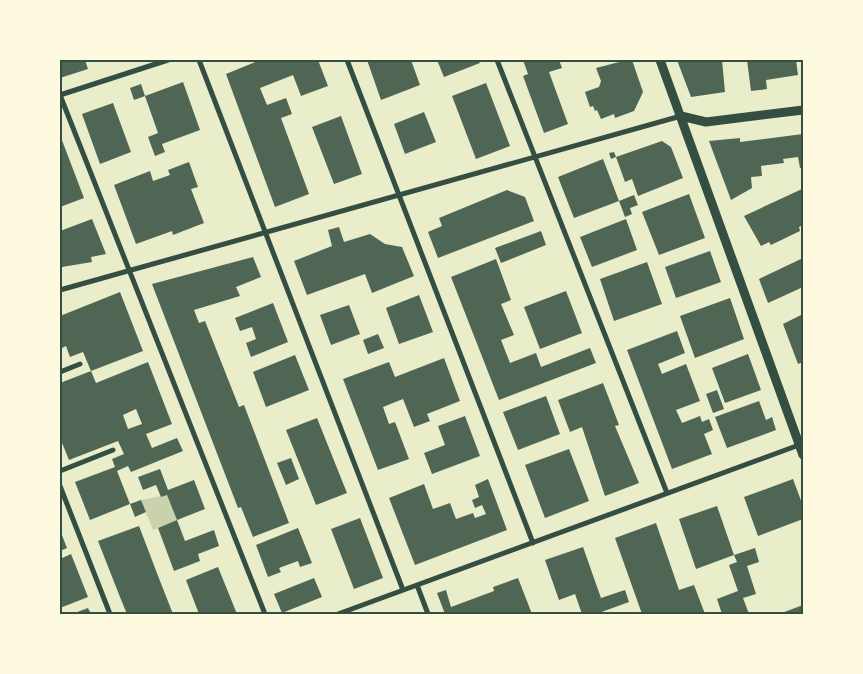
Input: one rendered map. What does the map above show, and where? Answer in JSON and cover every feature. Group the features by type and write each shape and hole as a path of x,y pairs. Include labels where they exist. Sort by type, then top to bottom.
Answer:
{"street":[{"path":"168,60 60,95 265,614"},
{"path":"199,60 403,590"},
{"path":"347,60 533,543"},
{"path":"497,60 667,494"},
{"path":"660,60 803,455"},
{"path":"60,290 681,116 706,122 803,110"},
{"path":"60,372 80,364"},
{"path":"338,614 800,445"},
{"path":"60,471 113,450"},
{"path":"60,486 110,614"},
{"path":"417,585 428,614"}],"green space":[{"path":"167,495 177,520 153,530 141,500"}],"building":[{"path":"60,60 85,60 88,69 60,78"},
{"path":"260,60 318,60 328,86 301,96 293,75 260,88 267,105 286,98 292,114 281,118 309,194 275,207 226,74"},
{"path":"367,60 411,60 420,85 381,100"},
{"path":"437,60 478,60 480,63 444,77"},
{"path":"523,60 559,60 562,68 549,72 568,124 544,133 523,76 528,74"},
{"path":"632,60 643,92 634,111 615,118 614,114 601,119 597,110 595,111 593,106 590,107 585,92 599,87 601,81 596,68"},
{"path":"677,60 722,60 725,92 691,97"},
{"path":"747,60 796,60 798,75 766,80 767,89 751,91"},
{"path":"183,82 200,130 162,144 165,152 155,156 148,137 158,133 145,96"},
{"path":"486,83 510,146 476,159 452,96"},
{"path":"141,84 145,96 134,100 130,88"},
{"path":"113,103 131,152 100,164 82,114"},
{"path":"424,112 436,142 405,154 394,124"},
{"path":"341,116 362,174 334,184 312,127"},
{"path":"803,134 803,167 800,168 798,157 783,159 784,163 761,166 762,176 751,177 752,188 731,200 709,141 740,138 740,142"},
{"path":"60,135 84,198 60,207"},
{"path":"662,141 671,147 683,178 638,196 632,179 625,182 616,157"},
{"path":"614,152 616,157 611,159 609,153"},
{"path":"603,159 619,201 574,218 558,177"},
{"path":"189,162 198,187 191,189 204,223 173,235 172,231 136,244 114,185 150,171 153,181 170,175 168,170"},
{"path":"802,189 803,225 799,227 800,231 771,245 769,242 761,246 744,216"},
{"path":"507,190 525,197 534,221 438,258 428,232 442,226 439,218"},
{"path":"689,194 705,238 659,255 642,212"},
{"path":"634,195 638,205 630,208 632,214 625,217 619,201"},
{"path":"92,219 106,254 91,257 92,262 62,267 60,231"},
{"path":"626,219 637,250 592,267 580,237"},
{"path":"339,227 344,242 370,234 385,244 402,247 414,276 372,293 365,274 307,295 294,261 332,246 328,230"},
{"path":"541,231 546,245 501,263 495,248"},
{"path":"710,251 721,282 676,298 665,267"},
{"path":"253,257 261,277 236,287 240,296 194,310 199,323 205,321 239,407 244,405 289,523 253,537 241,507 238,508 152,284"},
{"path":"803,258 803,287 768,303 759,279"},
{"path":"496,259 511,300 501,304 514,335 501,340 510,363 536,353 541,367 590,348 596,363 499,400 451,277"},
{"path":"647,262 662,304 614,321 600,279"},
{"path":"566,291 582,333 540,349 524,307"},
{"path":"120,292 143,351 91,371 83,352 70,357 66,346 60,349 60,316"},
{"path":"419,295 433,332 399,344 386,308"},
{"path":"730,298 744,339 695,358 680,316"},
{"path":"273,303 288,342 251,357 246,343 256,339 252,327 240,331 235,318"},
{"path":"349,305 360,334 331,345 320,315"},
{"path":"803,314 803,362 798,364 783,324"},
{"path":"677,331 685,353 658,364 662,374 686,364 700,401 676,410 682,423 700,416 702,422 709,419 713,430 704,434 712,454 672,469 627,350"},
{"path":"378,334 384,348 368,354 363,340"},
{"path":"748,354 761,390 725,403 712,368"},
{"path":"295,355 309,390 266,407 253,372"},
{"path":"444,358 460,401 427,414 430,421 414,427 403,399 383,407 389,424 395,422 409,459 378,470 343,379 389,362 395,377"},
{"path":"148,362 172,424 146,434 152,448 177,438 183,451 131,472 128,466 117,471 130,504 90,520 75,482 115,467 112,459 124,454 118,441 69,460 60,438 60,383 91,371 96,383","holes":["136,409 142,424 128,429 123,415"]},
{"path":"603,383 619,425 615,426 639,483 605,496 582,427 570,432 558,400"},
{"path":"717,390 724,409 713,413 706,394"},
{"path":"546,396 560,434 518,450 503,412"},
{"path":"759,401 766,420 772,417 776,430 727,448 715,417"},
{"path":"465,416 480,456 432,474 424,453 445,445 438,426"},
{"path":"317,418 347,493 316,505 286,430"},
{"path":"569,449 589,501 545,518 525,465"},
{"path":"291,458 299,479 286,485 277,463"},
{"path":"160,469 168,490 194,480 205,509 177,520 167,495 161,497 156,485 143,490 138,477"},
{"path":"488,479 507,530 415,565 389,498 424,484 433,509 450,503 456,519 473,513 475,518 486,514 482,505 475,508 472,500 479,497 475,485"},
{"path":"793,479 803,506 803,519 758,536 744,497"},
{"path":"141,500 146,512 135,517 130,504"},
{"path":"717,506 734,555 696,569 679,519"},
{"path":"360,518 383,578 354,589 331,529"},
{"path":"177,520 185,541 214,530 219,546 198,554 200,561 174,571 158,528"},
{"path":"656,523 679,590 694,585 705,614 642,614 615,538"},
{"path":"139,526 173,614 127,614 98,541"},
{"path":"298,528 312,563 300,567 298,561 279,568 281,572 268,577 256,545"},
{"path":"60,530 67,548 60,551"},
{"path":"583,547 601,598 625,590 629,602 596,614 582,614 575,594 559,600 545,560"},
{"path":"755,548 759,562 747,566 756,594 743,598 749,614 722,614 717,599 738,591 729,565 737,562 734,555"},
{"path":"71,554 88,597 60,608 60,559"},
{"path":"218,567 237,614 199,614 186,580"},
{"path":"314,578 322,597 282,613 274,594"},
{"path":"518,578 532,614 445,614 437,593 446,590 451,607 494,591 493,587"},
{"path":"803,605 803,614 779,614"},
{"path":"88,608 91,614 72,614"}]}
